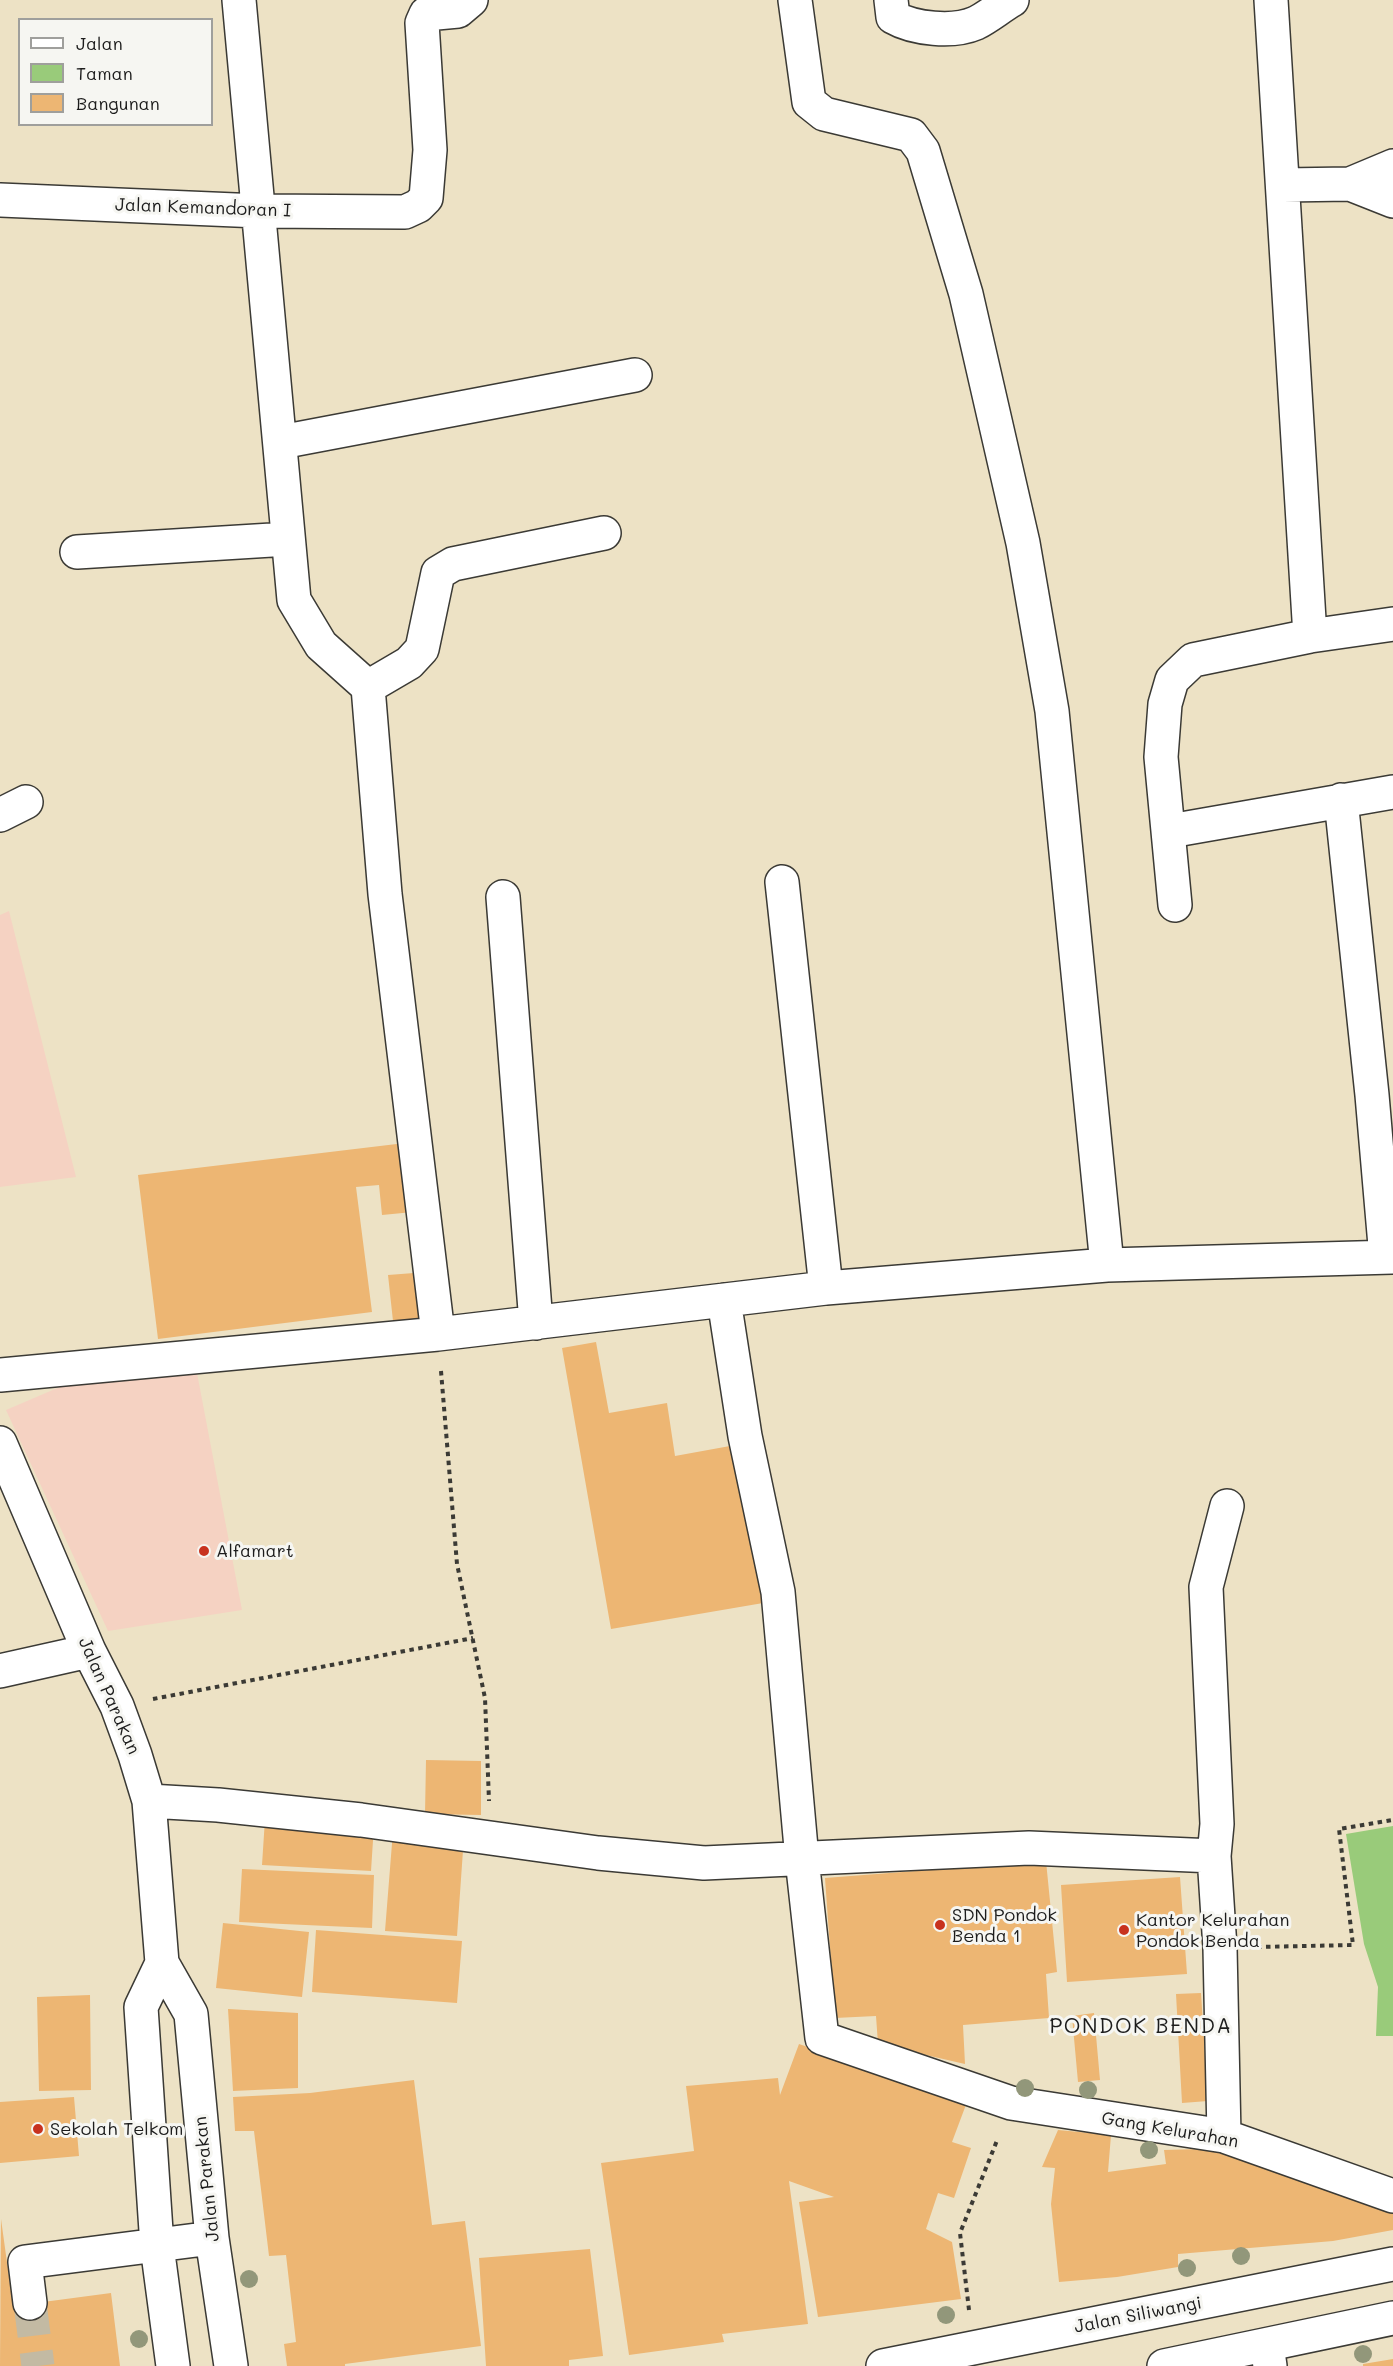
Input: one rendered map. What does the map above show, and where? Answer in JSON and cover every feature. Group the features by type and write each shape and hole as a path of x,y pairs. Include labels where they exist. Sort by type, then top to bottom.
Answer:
{"street":[{"path":"239,0 294,600 321,645 368,687 385,894 438,1334"},
{"name":"Jalan Kemandoran I","path":"0,200 259,211 405,212 418,206 426,198 430,150 422,23 426,14 458,11 471,0"},
{"path":"795,0 809,102 824,114 911,135 922,151 966,294 1023,543 1052,711 1107,1265"},
{"path":"891,0 893,17 908,25 937,29 974,24 1012,0"},
{"path":"1271,0 1310,636"},
{"path":"1283,185 1350,184 1393,166"},
{"path":"1350,184 1393,201"},
{"path":"281,442 635,375"},
{"path":"368,687 410,663 422,649 438,573 453,564 604,533"},
{"path":"77,552 288,538"},
{"path":"1175,905 1170,831 1161,757 1165,704 1172,680 1193,660 1310,636 1393,624"},
{"path":"1170,831 1393,792"},
{"path":"0,1375 438,1334 826,1287 1107,1265 1389,1257 1383,1095 1341,800"},
{"path":"782,882 826,1287"},
{"path":"503,897 536,1323"},
{"path":"724,1300 744,1436 778,1592 802,1859"},
{"name":"Jalan Parakan","path":"0,1443 89,1651 117,1706 149,1801 162,1963 191,2014 212,2238 231,2366"},
{"path":"1224,2136 1220,1948 1214,1856 1217,1824 1206,1587 1227,1506"},
{"path":"0,1671 89,1651"},
{"path":"149,1801 218,1805 361,1820 656,1860 704,1863 1029,1848 1214,1856"},
{"name":"Gang Kelurahan","path":"802,1859 822,2038 1011,2103 1224,2136 1393,2196"},
{"path":"162,1963 141,2007 157,2246 173,2366"},
{"path":"30,2303 25,2262 212,2238"},
{"name":"Jalan Siliwangi","path":"883,2366 1393,2264"},
{"path":"1164,2366 1269,2355 1393,2318"}],"path":[{"path":"438,1334 457,1564 485,1698 491,1838"},
{"path":"117,1706 473,1638"},
{"path":"1220,1948 1353,1945 1339,1829 1393,1820"},
{"path":"969,2310 960,2233 1011,2103"}],"shaded area":[{"path":"9,911 76,1177 0,1187 0,915"},
{"path":"197,1373 242,1610 108,1631 6,1410 62,1386"}],"green space":[{"path":"1393,1826 1393,2036 1376,2036 1378,1987 1364,1944 1346,1834"}],"building":[{"path":"405,1143 413,1212 382,1215 379,1185 356,1187 372,1312 158,1339 138,1175"},
{"path":"414,1273 420,1319 393,1321 388,1275"},
{"path":"596,1342 609,1413 667,1403 675,1456 741,1444 769,1602 611,1629 562,1348"},
{"path":"426,1760 481,1761 481,1815 425,1814"},
{"path":"265,1819 374,1825 371,1871 262,1865"},
{"path":"393,1831 464,1836 457,1936 385,1931"},
{"name":"SDN Pondok Benda 1","path":"1046,1861 1057,1972 1046,1974 1049,2018 963,2025 965,2064 878,2044 876,2016 835,2018 825,1878"},
{"path":"242,1869 374,1875 372,1928 239,1922"},
{"name":"Kantor Kelurahan Pondok Benda","path":"1180,1877 1187,1974 1067,1982 1061,1885"},
{"path":"223,1923 309,1932 302,1997 216,1988"},
{"path":"316,1930 462,1941 457,2003 312,1992"},
{"path":"1201,1993 1208,2101 1182,2103 1176,1994"},
{"path":"90,1995 91,2090 39,2091 37,1997"},
{"path":"228,2009 298,2013 298,2088 233,2091"},
{"path":"1094,2013 1100,2080 1078,2082 1072,2016"},
{"path":"799,2044 967,2102 952,2142 971,2148 954,2198 938,2193 926,2229 952,2242 961,2299 818,2317 799,2202 834,2197 789,2181 808,2324 722,2334 724,2342 629,2355 601,2163 694,2151 686,2086 778,2078 780,2095"},
{"path":"414,2080 432,2225 465,2221 481,2346 345,2364 345,2366 287,2366 284,2344 296,2342 286,2255 269,2256 254,2131 235,2131 233,2097 310,2093"},
{"name":"Sekolah Telkom","path":"74,2097 79,2156 0,2163 0,2102"},
{"path":"1058,2130 1111,2135 1108,2172 1166,2164 1164,2150 1200,2149 1237,2157 1393,2204 1393,2230 1333,2241 1178,2254 1178,2267 1117,2277 1059,2282 1051,2204 1055,2168 1042,2167"},
{"path":"1,2219 13,2306 111,2293 120,2366 0,2366"},
{"path":"590,2249 603,2356 569,2360 569,2366 486,2366 479,2258"},
{"path":"1393,2359 1393,2366 1363,2366 1363,2364"}],"tunnel":[{"path":"30,2303 38,2366"}],"place":[{"name":"Alfamart","path":"204,1551"},
{"name":"SDN Pondok Benda 1","path":"940,1925"},
{"name":"Kantor Kelurahan Pondok Benda","path":"1124,1930"},
{"name":"Sekolah Telkom","path":"38,2129"}],"district":[{"name":"PONDOK BENDA","path":"1141,2027"}]}
